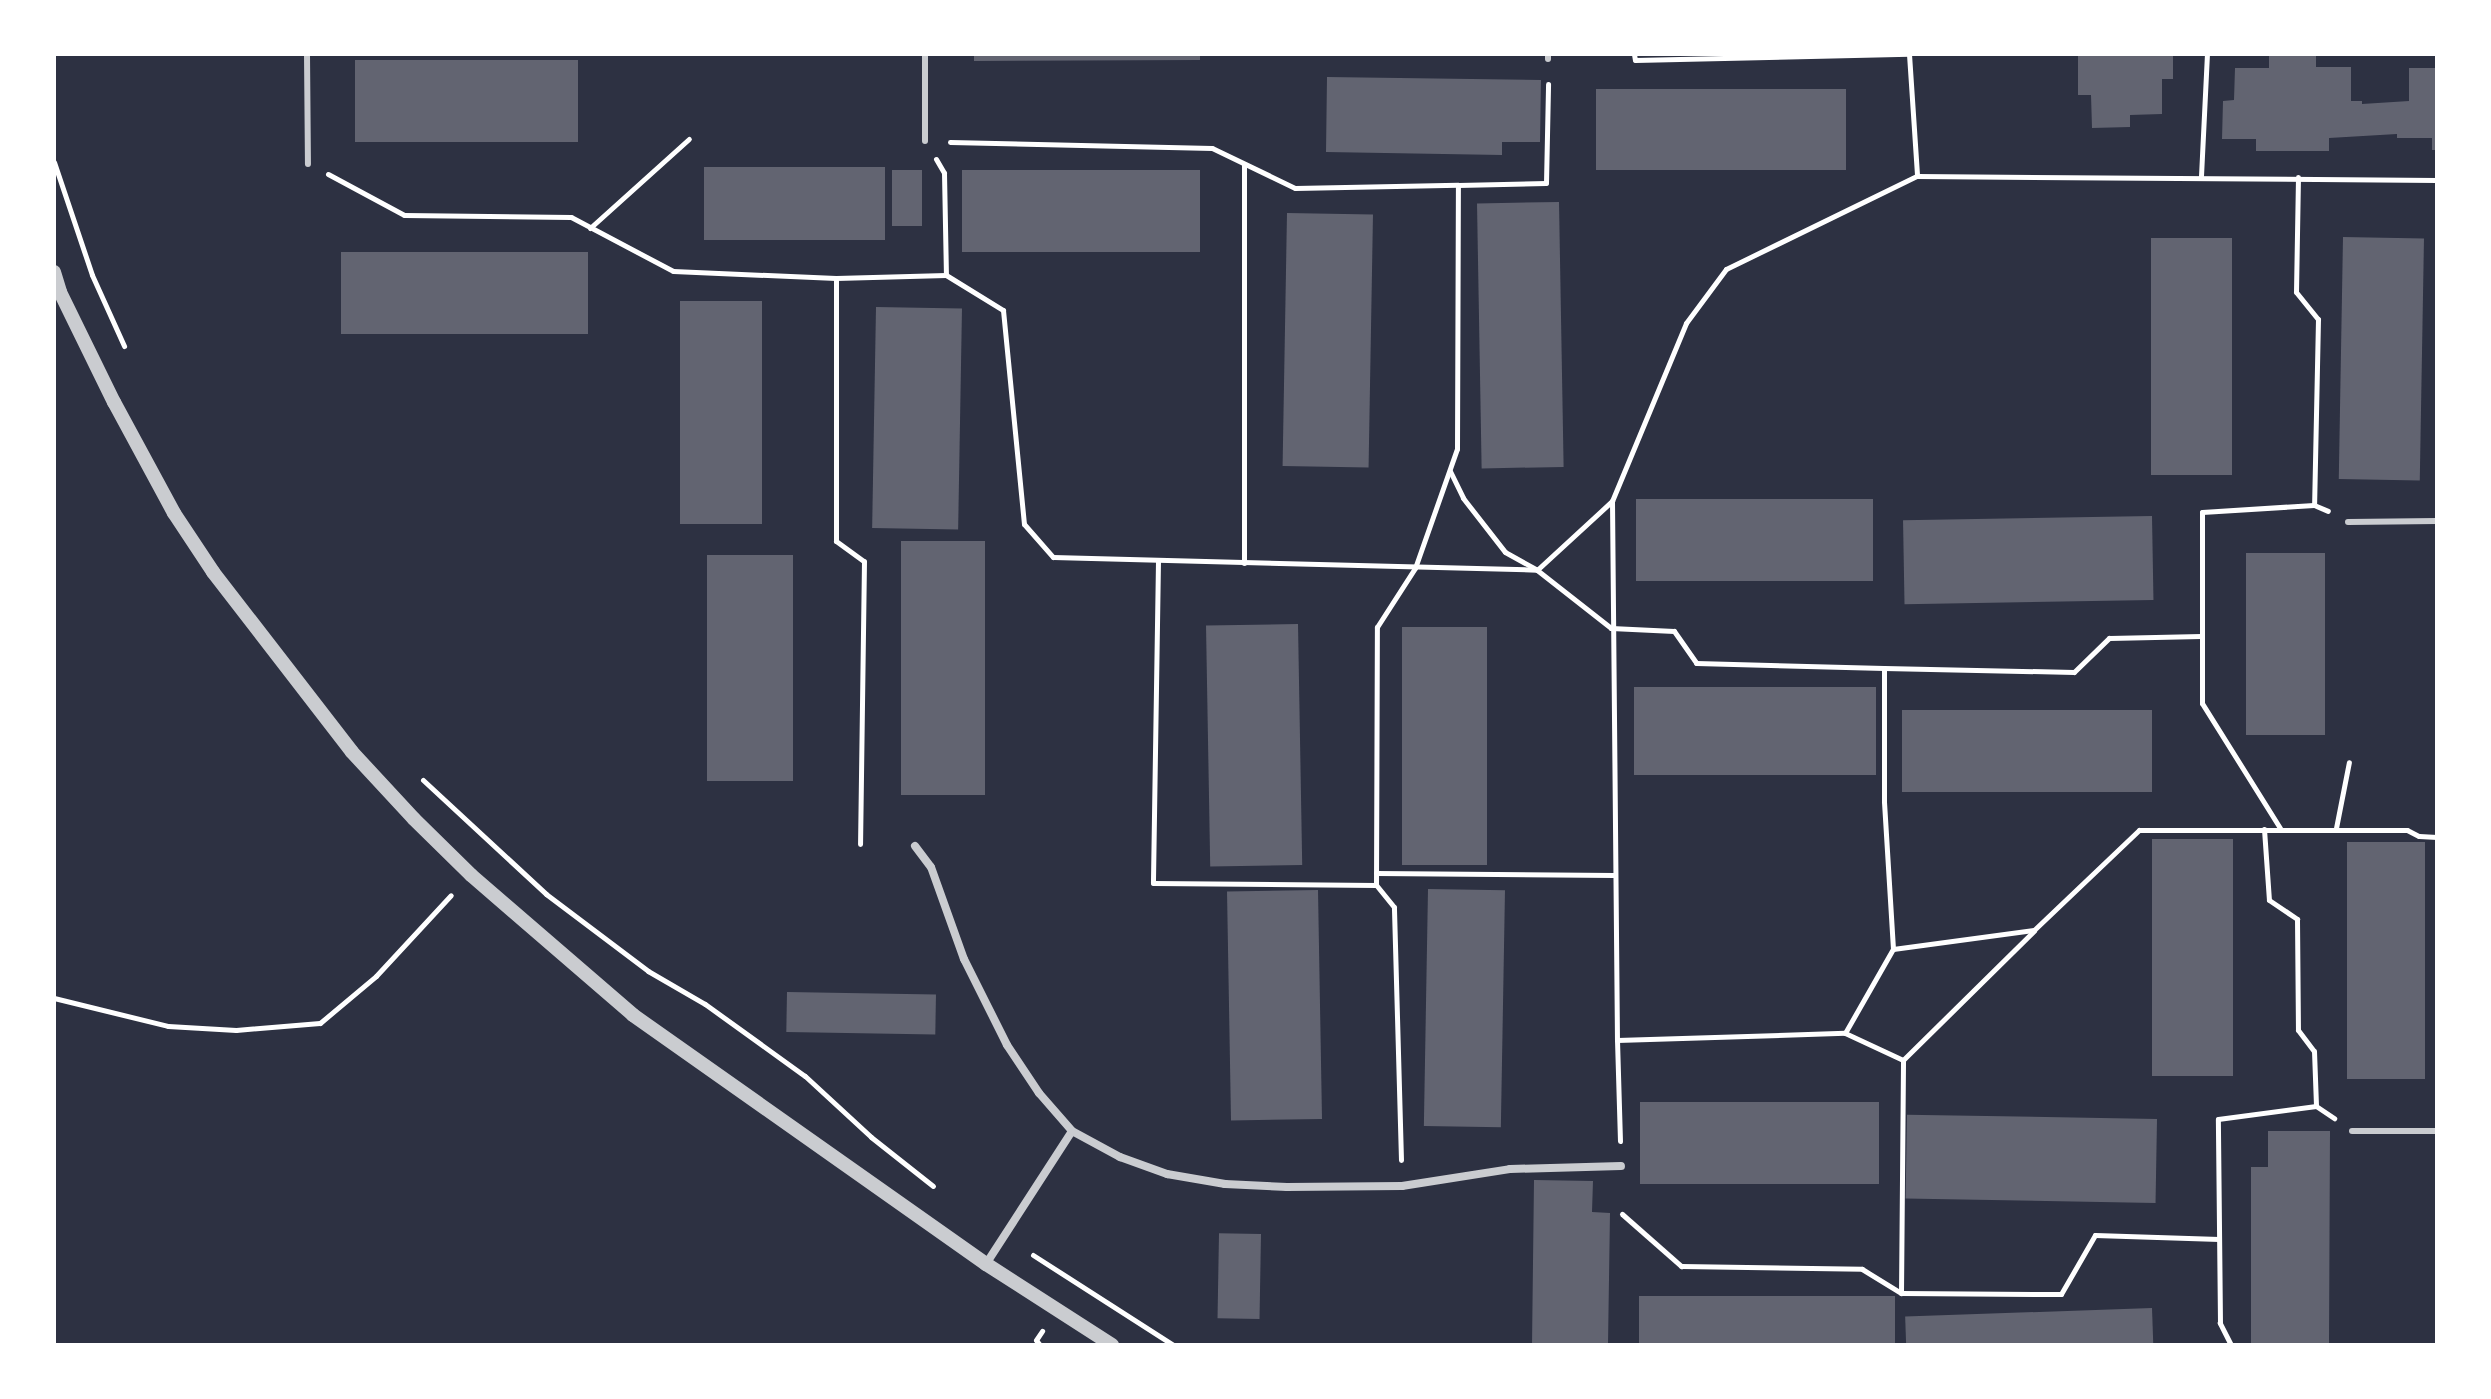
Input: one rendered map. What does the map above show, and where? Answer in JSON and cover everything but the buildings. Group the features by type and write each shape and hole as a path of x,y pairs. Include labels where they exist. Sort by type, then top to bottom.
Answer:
{"street":[{"path":"54,272 57,292 114,402 174,513 213,572 352,752 471,875 633,1015 986,1264 1112,1345"},
{"path":"915,846 931,867 964,959 1007,1045 1039,1093 1072,1131 1120,1157 1167,1174 1225,1184 1402,1186 1510,1169 1621,1166"},
{"path":"986,1264 1072,1131"}],"lane":[{"path":"307,54 308,164"},
{"path":"925,54 925,141"},
{"path":"2348,522 2437,521"},
{"path":"2352,1131 2437,1131"}],"path":[{"path":"1634,54 1635,60 1909,54 1917,176"},
{"path":"2201,176 2207,54"},
{"path":"925,141 1212,148 1295,188 1546,183 1548,56"},
{"path":"590,228 689,139"},
{"path":"925,141 944,173 946,275"},
{"path":"54,162 92,275 129,360"},
{"path":"308,164 404,215 571,217 673,271 836,278 946,275 1003,310 1024,524 1053,557 1537,570 1612,501"},
{"path":"1244,164 1244,563"},
{"path":"1621,1166 1614,875 1612,501 1686,323 1726,269 1917,176 2437,180"},
{"path":"2298,177 2296,292 2318,319 2314,505"},
{"path":"1402,1186 1394,907 1376,885 1377,627 1415,568 1457,449 1458,185"},
{"path":"836,278 836,541 864,561 860,844"},
{"path":"1449,470 1463,498 1505,552 1537,570 1611,628 1674,631 1696,663 2074,672 2109,638 2201,636"},
{"path":"2280,829 2202,703 2202,512 2314,505 2348,522"},
{"path":"1158,561 1153,883 1376,885"},
{"path":"1845,1033 1893,949 1884,801 1884,668"},
{"path":"2336,828 2349,762"},
{"path":"420,777 546,894 648,971 705,1004 805,1076 871,1137 942,1193"},
{"path":"1901,1293 1903,1060 2139,830 2336,828 2407,830 2419,836 2437,837"},
{"path":"2264,829 2269,900 2297,919 2298,1030 2314,1051 2316,1106"},
{"path":"1376,873 1614,875"},
{"path":"54,998 168,1026 236,1030 320,1023 376,976 471,875"},
{"path":"1893,949 2034,930"},
{"path":"1617,1040 1845,1033 1903,1060"},
{"path":"2231,1345 2220,1323 2218,1119 2316,1106 2352,1131"},
{"path":"1622,1214 1681,1266 1862,1269 1901,1293 2061,1294 2095,1235 2219,1239"},
{"path":"1002,1241 1054,1266 1173,1345"}]}
